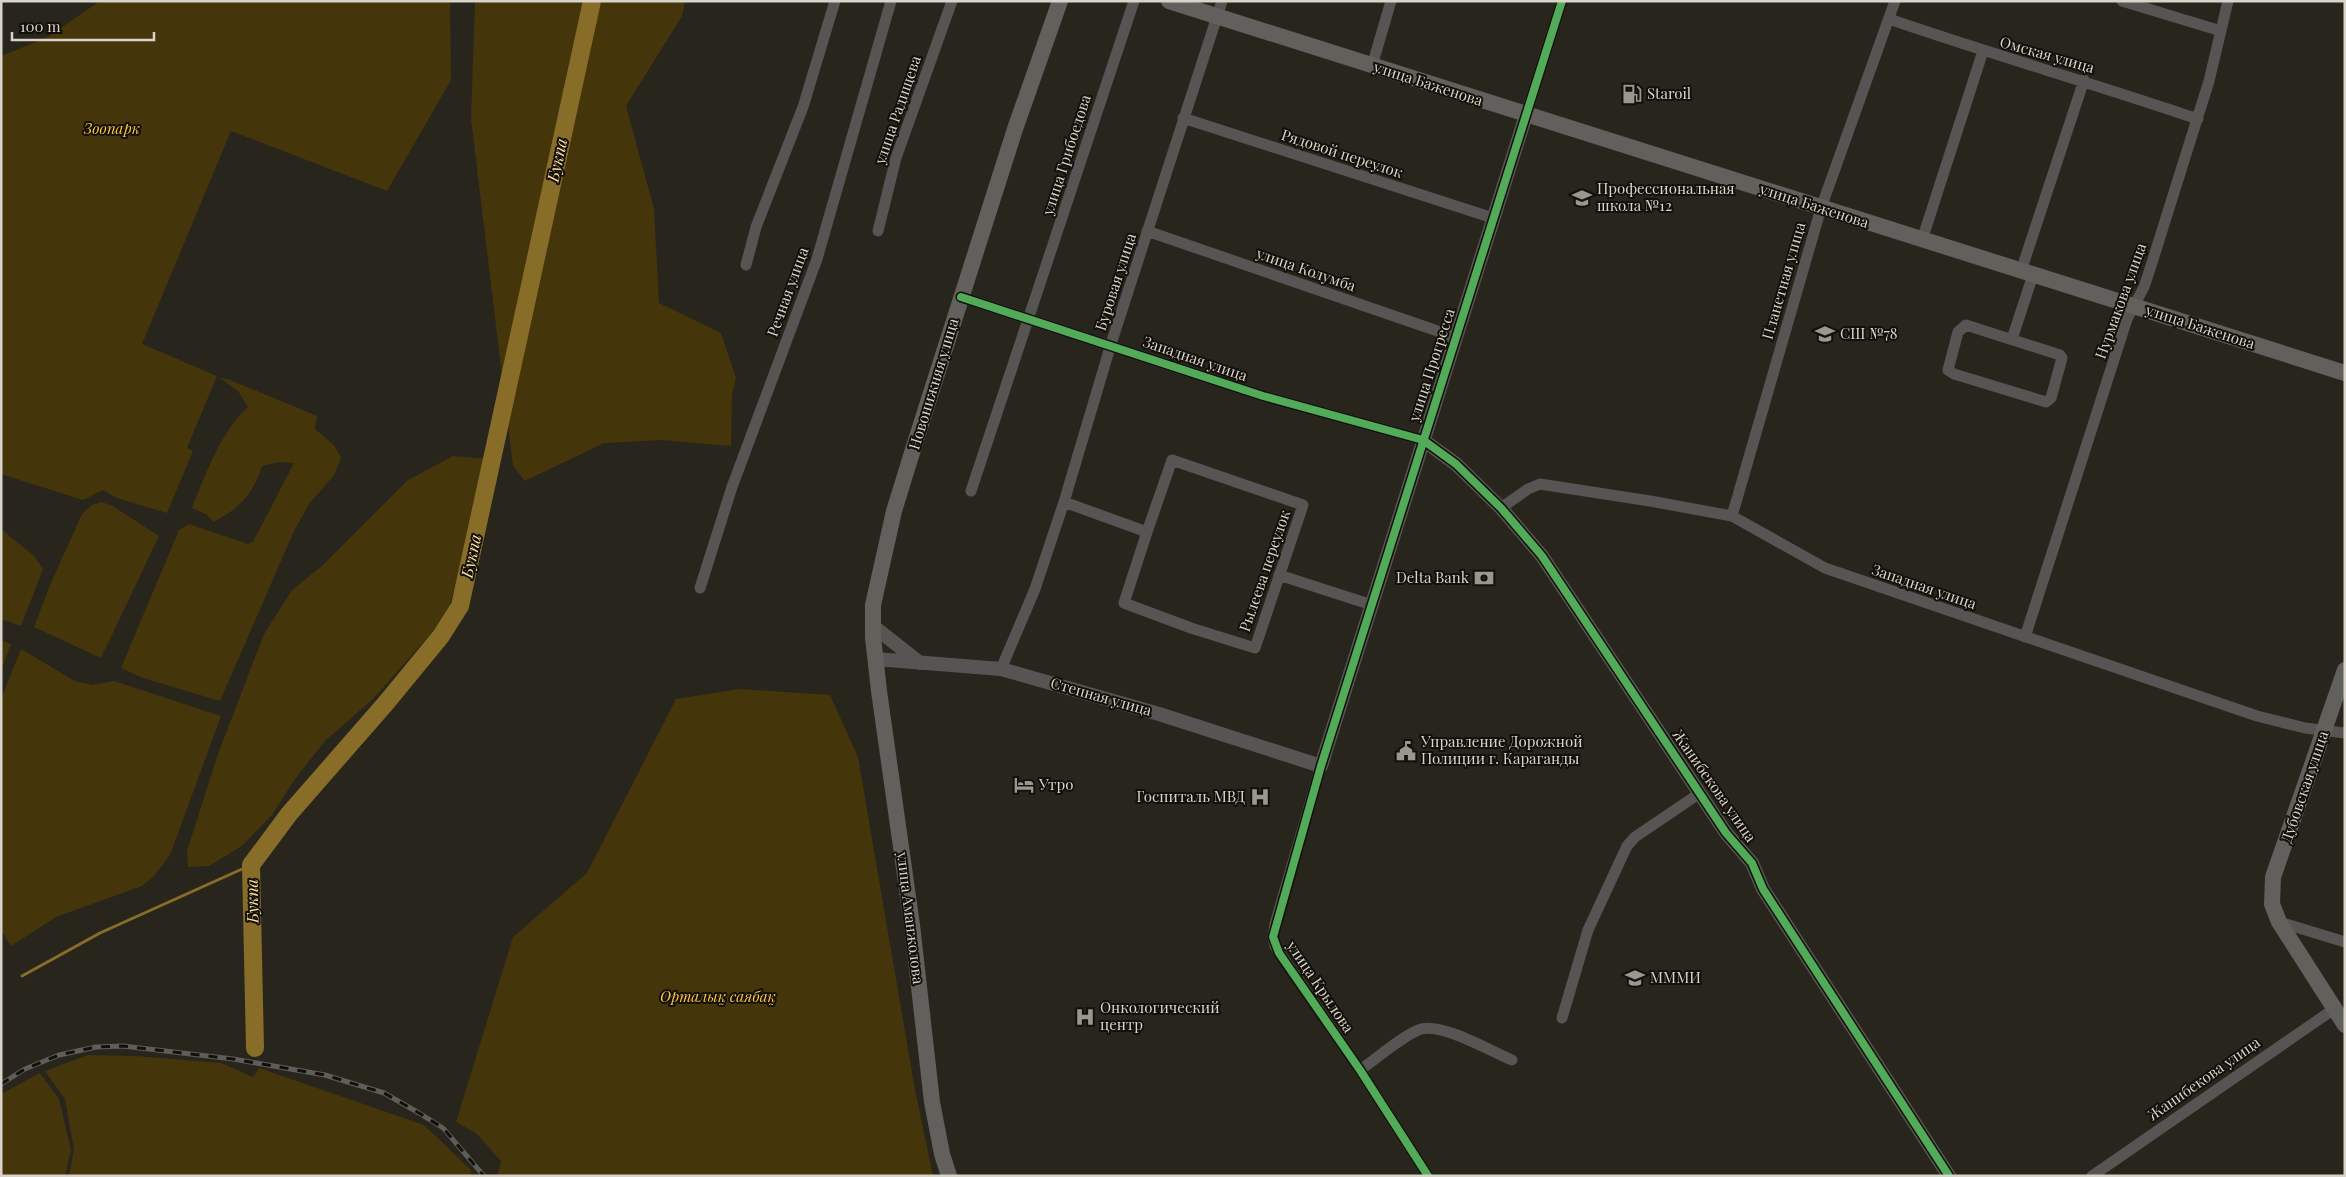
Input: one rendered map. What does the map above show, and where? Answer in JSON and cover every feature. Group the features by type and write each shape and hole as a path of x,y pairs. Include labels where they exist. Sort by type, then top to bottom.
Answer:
{"main road":[{"name":"Новонижняя улица","path":"876,659 873,605 894,511 1015,129 1060,1"},
{"name":"улица Баженова","path":"1169,1 1219,9 1372,66 2345,373"},
{"name":"улица Аманжолова","path":"876,659 914,943 932,1102 942,1154 949,1176"},
{"name":"Дубовская улица","path":"2279,922 2272,904 2274,877 2345,670"},
{"path":"2279,922 2345,1025"}],"street":[{"path":"746,265 756,227 804,107 835,1"},
{"name":"Речная улица","path":"700,588 732,487 817,259 891,1"},
{"name":"улица Радищева","path":"878,231 896,158 952,1"},
{"name":"улица Грибоедова","path":"971,491 1134,1"},
{"path":"1372,66 1391,1"},
{"name":"улица Прогресса","path":"1321,766 1422,440 1562,1"},
{"name":"Планетная улица","path":"1732,516 1821,208 1895,1"},
{"path":"2122,1 2221,31"},
{"name":"Нурмакова улица","path":"2025,637 2127,319 2144,287 2198,119 2228,1"},
{"name":"Буровая улица","path":"1002,669 1035,589 1064,502 1110,344 1219,9"},
{"name":"Омская улица","path":"1889,19 1984,52 2084,80 2198,119"},
{"path":"1922,240 1984,52"},
{"path":"2012,339 2027,273 2084,80"},
{"name":"Рядовой переулок","path":"1182,118 1493,218"},
{"name":"улица Колумба","path":"1147,231 1455,337"},
{"name":"Западная улица","path":"961,297 1110,344 1263,396 1422,440"},
{"path":"1966,325 2012,339 2061,357 2049,401 2046,402 1954,374 1948,370 1958,332 1963,326 1966,325"},
{"name":"Жанибекова улица","path":"1422,440 1456,464 1501,508 1542,556 1726,833 1752,863 1763,889 1949,1176"},
{"name":"Рылеева переулок","path":"1172,460 1304,505 1255,648 1190,628 1124,604 1147,532 1172,460"},
{"name":"Западная улица","path":"1501,508 1528,489 1540,484 1650,500 1732,516 1825,568 2257,716 2325,731 2345,733"},
{"path":"1064,502 1147,532"},
{"path":"1280,575 1372,605"},
{"path":"873,626 921,664"},
{"name":"Степная улица","path":"876,659 1002,669 1159,714 1321,766"},
{"name":"улица Крылова","path":"1321,766 1273,937 1279,953 1360,1070 1428,1176"},
{"path":"1562,1018 1588,930 1627,846 1635,837 1700,793"},
{"path":"2279,922 2345,942"},
{"name":"Жанибекова улица","path":"2092,1176 2334,1009"},
{"path":"1360,1070 1415,1032 1428,1028 1441,1029 1512,1060"}],"green space":[{"name":"Зоопарк","path":"100,1 450,1 451,80 387,191 231,131 142,344 217,376 187,448 193,451 167,513 117,498 103,490 83,500 1,474 1,56 46,38"},
{"path":"475,1 685,1 682,16 626,106 654,209 659,303 721,333 736,378 732,395 731,446 661,440 604,443 525,481 513,466 471,119"},
{"path":"220,378 228,379 317,416 315,429 334,445 341,458 334,475 309,504 294,531 220,701 143,678 121,668 179,530 189,524 248,544 253,542 294,463 278,462 262,466 259,476 244,500 230,512 213,522 207,515 192,508 208,468 222,441 238,417 248,407 238,391"},
{"path":"453,456 488,459 462,564 449,607 435,629 373,699 325,741 295,779 272,815 242,846 209,866 188,867 187,851 218,754 264,634 292,590 322,566 408,480"},
{"path":"101,502 111,505 159,536 101,658 34,627 50,585 82,514 92,505"},
{"path":"1,529 34,556 43,569 21,626 1,619"},
{"path":"1,640 11,644 1,671"},
{"path":"21,649 75,681 92,685 114,681 221,716 170,855 155,875 142,886 56,917 11,946 1,930 1,699"},
{"name":"Орталық саябақ","path":"740,689 830,695 858,757 915,1090 933,1176 497,1176 501,1161 476,1133 456,1122 513,937 587,873 676,699"},
{"path":"88,1055 136,1056 221,1063 253,1077 259,1068 424,1125 471,1170 471,1176 69,1176 74,1149 65,1099 45,1071"},
{"path":"40,1073 59,1099 71,1150 65,1176 1,1176 1,1094"}],"waterway":[{"name":"Букпа","path":"255,1048 251,865 289,814 386,703 441,636 460,606 592,1"},
{"path":"22,976 100,933 251,865"}],"railway":[{"path":"1,1084 25,1069 59,1055 96,1047 123,1046 233,1059 325,1075 384,1093 443,1128 484,1176"}],"cycle path":[{"path":"1428,1176 1360,1070 1279,953 1273,937 1321,766 1562,1"},
{"path":"961,297 1263,396 1423,440 1456,464 1501,508 1542,556 1726,833 1752,863 1763,889 1949,1176"}],"place":[{"name":"Staroil","path":"1632,94"},
{"name":"Профессиональная школа №12","path":"1582,198"},
{"name":"СШ №78","path":"1825,334"},
{"name":"Delta Bank","path":"1484,578"},
{"name":"Управление Дорожной Полиции г. Караганды","path":"1406,751"},
{"name":"Утро","path":"1024,785"},
{"name":"Госпиталь МВД","path":"1260,797"},
{"name":"МММИ","path":"1635,978"},
{"name":"Онкологический центр","path":"1085,1017"}]}
